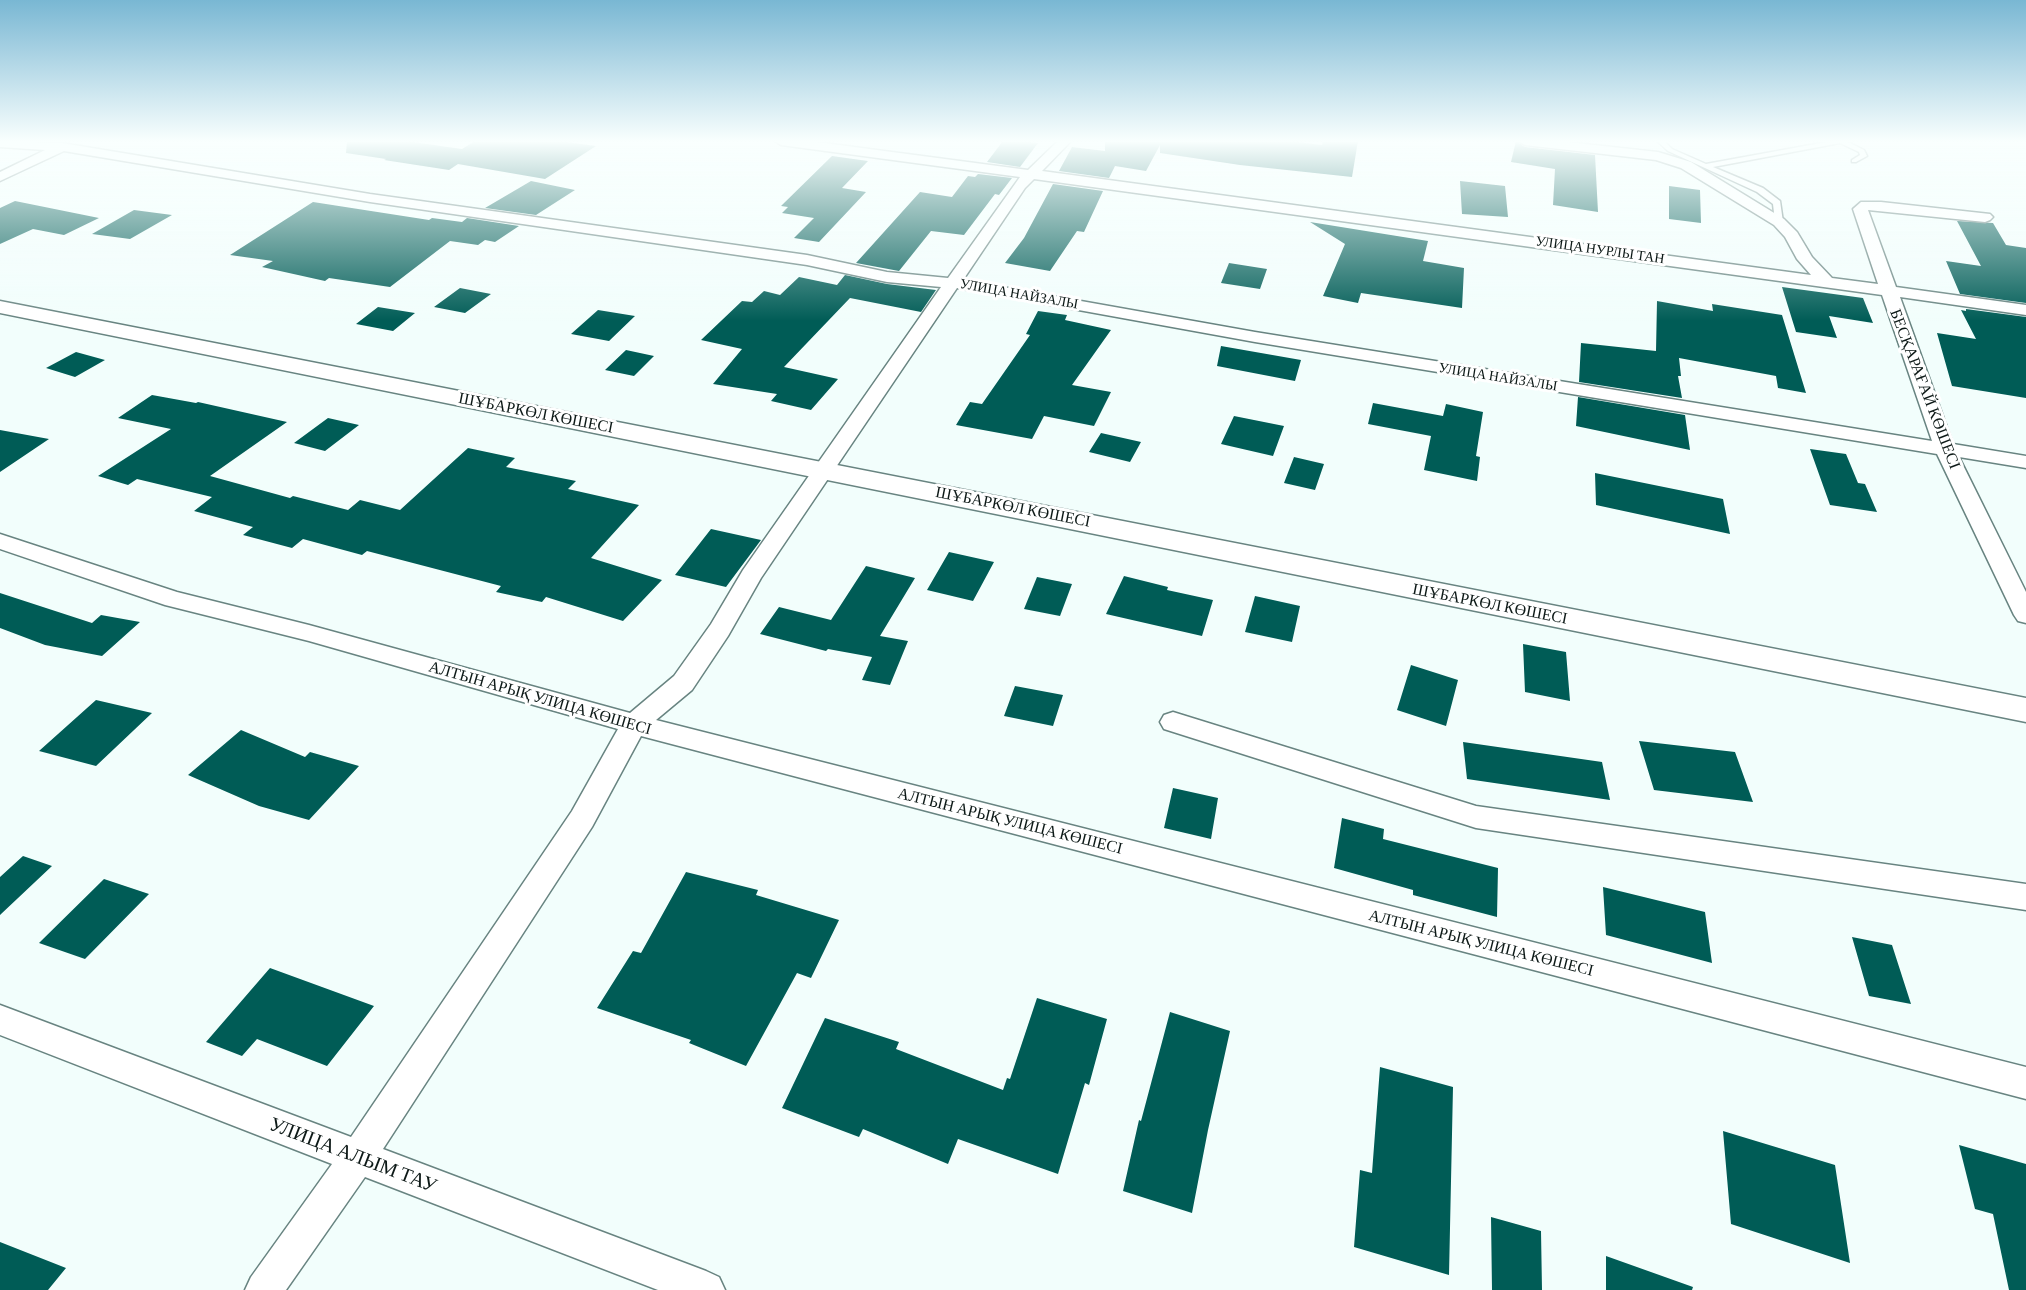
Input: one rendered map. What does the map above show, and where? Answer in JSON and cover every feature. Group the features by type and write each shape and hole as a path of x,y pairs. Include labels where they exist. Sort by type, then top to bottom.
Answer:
{"street":[{"name":"УЛИЦА НАЙЗАЛЫ","path":"393,201 807,260 886,277 954,283 1256,337 2026,462"},
{"path":"264,1290 358,1157 582,819 634,724 683,683 720,630 751,575 1009,201"},
{"name":"УЛИЦА НУРЛЫ ТАН","path":"1233,201 2026,310"},
{"path":"1746,201 1779,222 1792,235 1805,259 1827,282"},
{"name":"БЕСҚАРАҒАЙ КӨШЕСІ","path":"1985,217 1863,206 1860,209 1945,449 2026,615"},
{"name":"ШҰБАРКӨЛ КӨШЕСІ","path":"0,292 2026,710"},
{"name":"ШҰБАРКӨЛ КӨШЕСІ","path":"0,307 2026,690"},
{"name":"АЛТЫН АРЫҚ УЛИЦА КӨШЕСІ","path":"0,541 173,599 309,633 634,724 2026,1083"},
{"path":"1173,722 1476,817 2026,897"},
{"name":"УЛИЦА АЛЫМ ТАУ","path":"0,1020 706,1290"}],"lane":[{"path":"1775,201 1777,203 1779,222"}],"building":[{"path":"16,201 99,218 64,235 33,229 0,244 0,208"},
{"path":"497,201 558,201 536,215 485,208"},
{"path":"786,201 857,201 819,242 794,238 814,218 782,213 788,207 781,206"},
{"path":"912,201 990,201 964,235 931,231 899,271 856,263"},
{"path":"1044,201 1098,201 1084,232 1077,231 1050,271 1005,263 1024,238"},
{"path":"1461,201 1506,201 1508,217 1462,214"},
{"path":"1553,201 1597,201 1598,212 1553,205"},
{"path":"1669,201 1700,201 1701,223 1669,219"},
{"path":"313,202 429,220 432,218 462,222 467,218 519,226 495,242 485,240 478,245 450,241 390,287 329,278 325,281 262,267 273,261 230,255"},
{"path":"134,210 172,215 130,239 92,234"},
{"path":"1957,221 1993,223 2006,245 2026,248 2026,303 1960,294 1946,261 1981,266"},
{"path":"1310,222 1428,241 1423,261 1464,268 1462,308 1361,293 1358,303 1323,296 1345,244"},
{"path":"1229,263 1267,269 1260,289 1221,283"},
{"path":"845,275 887,284 936,290 921,312 850,298 784,367 838,379 811,410 771,401 777,394 713,384 742,349 701,340 742,301 752,302 764,291 780,295 799,277 837,285"},
{"path":"1782,287 1863,298 1873,323 1829,316 1837,338 1796,332"},
{"path":"460,288 491,294 465,313 434,307"},
{"path":"1657,301 1713,311 1712,304 1782,315 1806,393 1778,388 1776,376 1679,358 1681,376 1678,376 1682,398 1579,382 1581,343 1656,351"},
{"path":"378,307 415,313 393,331 356,324"},
{"path":"1966,309 2026,317 2026,398 1952,386 1937,333 1976,339 1961,310 1966,311"},
{"path":"598,310 635,316 609,341 571,334"},
{"path":"1038,311 1067,315 1065,320 1111,330 1072,385 1111,392 1094,426 1044,416 1032,439 956,425 970,402 982,404 1030,335 1026,334"},
{"path":"1221,346 1301,360 1295,381 1217,366"},
{"path":"626,350 654,356 634,376 605,370"},
{"path":"76,352 105,360 75,377 46,368"},
{"path":"152,395 198,402 287,422 210,476 290,498 293,496 348,510 360,500 400,510 468,448 515,458 506,467 576,481 568,489 639,505 591,558 662,580 623,621 546,597 542,602 496,592 501,586 367,551 362,555 303,539 292,548 243,535 253,527 194,511 212,497 137,479 128,485 98,476 171,429 118,418"},
{"path":"1578,397 1685,415 1690,450 1576,426"},
{"path":"1373,403 1443,416 1446,404 1483,412 1476,456 1480,457 1477,481 1424,470 1431,436 1368,424"},
{"path":"1234,416 1284,426 1273,456 1221,444"},
{"path":"328,418 359,425 325,451 294,443"},
{"path":"0,430 49,439 0,472"},
{"path":"1101,433 1141,442 1130,462 1089,452"},
{"path":"1810,449 1846,454 1858,483 1865,484 1877,512 1830,505"},
{"path":"1294,457 1324,464 1315,490 1284,483"},
{"path":"1595,473 1723,499 1730,534 1596,505"},
{"path":"711,529 761,540 726,587 675,575"},
{"path":"949,552 994,562 973,601 927,590"},
{"path":"866,566 915,578 880,636 908,641 890,685 862,680 872,657 828,649 826,651 760,634 779,607 831,620"},
{"path":"1124,576 1168,587 1167,590 1213,600 1202,636 1106,614"},
{"path":"1037,577 1072,584 1060,616 1024,609"},
{"path":"0,593 92,623 101,615 140,622 102,656 45,645 0,628"},
{"path":"1255,596 1300,606 1292,642 1245,632"},
{"path":"1523,644 1566,652 1570,701 1525,692"},
{"path":"1411,665 1458,680 1446,726 1397,710"},
{"path":"1015,686 1063,695 1053,726 1004,716"},
{"path":"96,700 152,713 96,766 39,751"},
{"path":"241,730 305,757 310,752 359,766 309,820 259,806 188,775"},
{"path":"1639,741 1735,752 1753,802 1654,790"},
{"path":"1463,742 1602,762 1610,800 1467,779"},
{"path":"1173,788 1218,798 1211,839 1164,828"},
{"path":"1342,818 1384,829 1383,839 1498,868 1497,917 1413,895 1413,890 1334,868"},
{"path":"23,856 52,866 0,915 0,877"},
{"path":"686,872 758,890 756,895 839,920 811,978 797,973 746,1066 689,1043 691,1040 597,1008 633,951 641,953"},
{"path":"104,879 149,894 85,959 39,943"},
{"path":"1603,887 1705,912 1712,963 1606,935"},
{"path":"1852,937 1892,945 1911,1004 1869,996"},
{"path":"270,968 374,1006 327,1066 257,1039 242,1056 206,1042"},
{"path":"1037,998 1107,1019 1089,1085 1085,1083 1058,1174 958,1139 948,1164 863,1129 859,1137 782,1108 825,1018 899,1042 896,1049 1003,1090 1007,1078 1010,1079"},
{"path":"1170,1012 1230,1031 1192,1213 1123,1191 1139,1120 1141,1121"},
{"path":"1380,1067 1453,1087 1449,1275 1354,1247 1360,1170 1372,1173"},
{"path":"1723,1131 1835,1165 1850,1263 1731,1224"},
{"path":"1959,1145 2026,1164 2026,1290 2009,1290 1993,1214 1975,1209"},
{"path":"1491,1217 1541,1231 1542,1290 1492,1290"},
{"path":"0,1242 66,1268 48,1290 0,1290"},
{"path":"1606,1256 1693,1287 1692,1290 1606,1290"}]}
